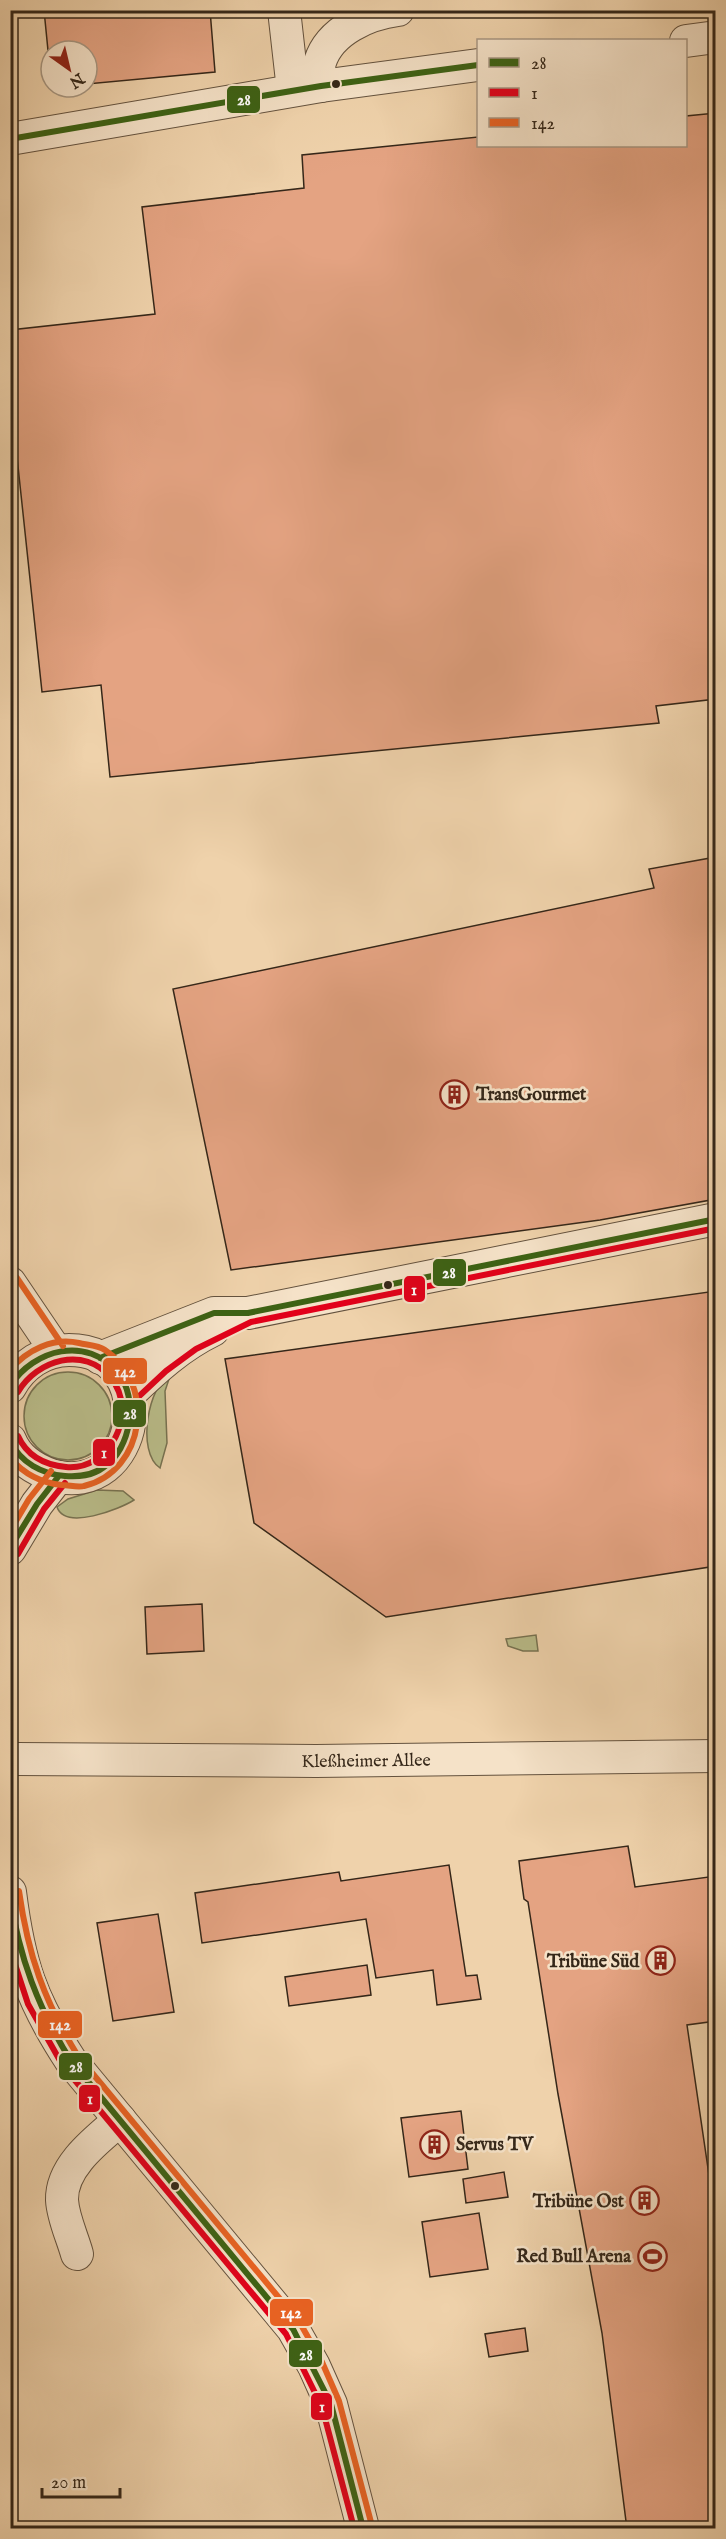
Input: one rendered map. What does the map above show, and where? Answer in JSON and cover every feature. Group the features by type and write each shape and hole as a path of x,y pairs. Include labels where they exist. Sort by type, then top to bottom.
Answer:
{"street":[{"path":"284,10 307,88"},
{"path":"307,88 329,46 346,30 364,17 398,10"},
{"path":"687,40 716,37"},
{"path":"10,139 307,88 477,65"},
{"path":"99,1358 214,1314 248,1313 716,1219"},
{"path":"10,1284 56,1351"},
{"path":"129,1395 160,1364 191,1341 248,1313"},
{"path":"11,1446 24,1460 40,1471 58,1477 74,1477 105,1466 117,1455 131,1426 129,1395 112,1367 99,1358 71,1350 56,1351 40,1356 12,1376"},
{"path":"10,1549 37,1504 58,1477"},
{"name":"Kleßheimer Allee","path":"16,1759 316,1761 716,1756"},
{"path":"10,1892 15,1932 28,1984 44,2020 71,2061 293,2329 314,2366 331,2404 363,2529"},
{"path":"76,2254 64,2211 64,2187 80,2154 120,2120"},
{"path":"353,2488 354,2529"}],"green space":[{"path":"68,1372 93,1379 105,1391 112,1416 105,1441 93,1453 68,1460 43,1453 31,1441 24,1416 31,1391 43,1379"},
{"path":"171,1373 165,1391 167,1443 160,1468 153,1460 148,1448 148,1419 156,1391"},
{"path":"97,1490 123,1491 134,1500 106,1512 81,1518 62,1514 57,1507 68,1499"},
{"path":"536,1635 538,1651 523,1651 508,1646 506,1639"}],"building":[{"path":"44,10 210,10 215,72 99,83 99,39 47,39"},
{"path":"716,113 716,699 656,706 659,723 110,777 101,685 42,692 10,391 10,330 155,314 142,207 304,188 302,155 477,137 477,147 687,147 687,116"},
{"name":"TransGourmet","path":"716,857 716,1199 600,1220 231,1270 173,989 654,888 649,869"},
{"path":"716,1291 716,1566 386,1617 254,1523 225,1359"},
{"path":"202,1604 204,1651 147,1654 145,1607"},
{"name":"Red Bull Arena","path":"628,1846 635,1887 716,1876 716,2021 687,2025 716,2223 716,2529 627,2529 602,2333 558,2094 528,1902 524,1899 520,1870 519,1861"},
{"path":"449,1865 466,1976 477,1975 481,1999 437,2005 433,1970 376,1978 366,1919 202,1943 195,1893 339,1872 341,1881"},
{"path":"158,1914 174,2012 113,2021 97,1923"},
{"path":"367,1965 371,1995 289,2006 285,1977"},
{"name":"Servus TV","path":"461,2111 468,2169 409,2177 401,2118"},
{"path":"504,2172 508,2197 466,2203 463,2179"},
{"path":"479,2213 488,2269 430,2277 422,2222"},
{"path":"525,2328 528,2351 489,2357 485,2334"}],"transit line":[{"name":"28","path":"10,139 321,86 477,65"},
{"name":"28","path":"100,1358 214,1313 248,1313 716,1219"},
{"name":"1","path":"135,1400 166,1371 196,1349 251,1322 716,1228"},
{"name":"142","path":"17,1278 63,1346"},
{"name":"142","path":"10,1370 24,1356 50,1344 69,1342 96,1346 105,1350 121,1365 132,1383 137,1404 137,1425 131,1445 121,1463 105,1477 82,1487 54,1484 33,1477 10,1458"},
{"name":"28","path":"10,1386 20,1373 33,1363 61,1351 77,1351 91,1354 105,1361 118,1373 125,1383 130,1409 129,1423 121,1448 104,1467 90,1474 65,1476 40,1470 26,1461 10,1441"},
{"name":"1","path":"18,1392 26,1381 49,1365 75,1359 100,1368 111,1378 119,1392 122,1407 121,1423 116,1437 96,1460 82,1466 66,1467 44,1462 26,1449 18,1436"},
{"name":"142","path":"10,1531 29,1499 51,1471"},
{"name":"28","path":"10,1548 37,1504 58,1477"},
{"name":"1","path":"18,1554 44,1509 65,1483"},
{"name":"142","path":"19,1891 27,1936 39,1977 56,2016 78,2056 300,2323 322,2362 339,2401 372,2526"},
{"name":"28","path":"10,1896 19,1940 32,1982 49,2021 71,2061 293,2329 331,2404 363,2528"},
{"name":"1","path":"10,1949 28,2004 63,2066 286,2334 322,2407 354,2528"}],"place":[{"name":"TransGourmet","path":"455,1094"},
{"name":"Tribüne Süd","path":"660,1961"},
{"name":"Servus TV","path":"435,2144"},
{"name":"Tribüne Ost","path":"645,2201"},
{"name":"Red Bull Arena","path":"652,2256"}]}
